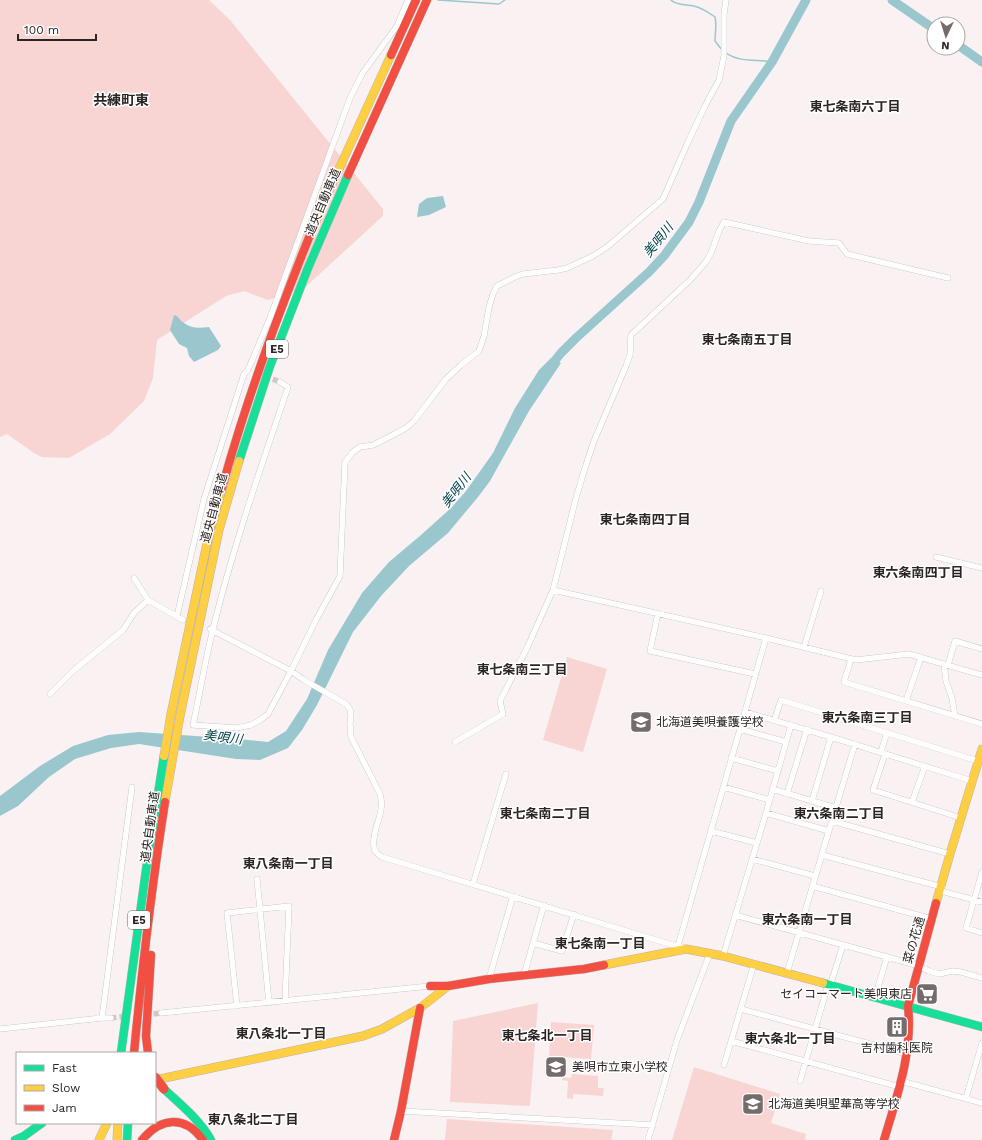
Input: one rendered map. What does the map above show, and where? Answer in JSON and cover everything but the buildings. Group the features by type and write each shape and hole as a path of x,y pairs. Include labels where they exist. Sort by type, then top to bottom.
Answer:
{"main road":[{"name":"道央自動車道","path":"122,1052 146,870 163,789 210,529 229,461 261,364 298,265 328,193 416,0"},
{"name":"道央自動車道","path":"176,715 219,530 238,464 270,366 305,275 338,197 427,0"},
{"name":"菜の花通","path":"884,1140 901,1084 907,1054 909,1024 908,1006 932,919 942,889 950,854 972,781 979,765 982,749"},
{"name":"道央自動車道","path":"134,1052 141,979 158,848 163,789"},
{"path":"148,1052 146,1036 158,848"},
{"path":"430,986 448,986 489,979 584,969 682,948 754,964 982,1027"},
{"path":"156,1078 363,1036 382,1029 420,1008 448,986"},
{"path":"394,1140 402,1111 420,1008"},
{"path":"156,1079 206,1130 211,1140"},
{"path":"142,1140 145,1135 155,1126 172,1122 185,1124 191,1127 203,1140"},
{"path":"15,1140 24,1136 41,1124"},
{"path":"99,1140 107,1124"},
{"path":"117,1140 118,1124"},
{"path":"127,1140 128,1124"}],"street":[{"path":"177,616 204,499 244,374 248,370 270,318 350,98 362,74 397,26 408,0"},
{"path":"280,382 288,388 239,536 211,629 193,725 236,728 251,725 268,714 340,576 345,462 353,452 360,447 373,445 414,421 446,378 461,364 479,351 484,336 489,307 497,286 523,274 567,268 592,256 607,247 663,199 688,142 719,80 724,56 724,14 726,0"},
{"path":"454,742 503,714 500,701 527,648 552,590 585,468 594,441 630,355 631,335 690,280 705,263 711,253 724,222 809,241 840,243 847,254 948,278"},
{"path":"248,370 254,372"},
{"path":"936,557 982,568"},
{"path":"134,578 148,600 183,620"},
{"path":"552,590 658,613 856,660 909,654 982,675"},
{"path":"804,647 821,591"},
{"path":"50,694 73,672 123,630 134,614 148,600"},
{"path":"658,613 650,651 755,674"},
{"path":"211,629 291,672 346,704 350,709 351,737 382,800 381,812 375,834 374,848 377,854 382,857 682,948 711,831 766,638"},
{"path":"955,716 952,698 946,681 946,665 956,641 982,649"},
{"path":"906,701 921,657"},
{"path":"851,658 844,682 982,724"},
{"path":"774,720 781,700 886,732 979,765"},
{"path":"745,712 807,729 972,781"},
{"path":"723,956 791,725"},
{"path":"740,729 786,742"},
{"path":"787,794 807,729"},
{"path":"886,732 883,753 873,790 961,818"},
{"path":"812,801 831,737"},
{"path":"787,973 855,744"},
{"path":"731,758 778,771"},
{"path":"912,802 925,766"},
{"path":"473,884 506,774"},
{"path":"102,1018 132,787"},
{"path":"723,787 770,800"},
{"path":"772,790 836,808"},
{"path":"766,813 830,831"},
{"path":"832,821 950,854"},
{"path":"711,831 757,843"},
{"path":"822,855 982,902"},
{"path":"752,858 815,876"},
{"path":"982,872 966,928 982,933"},
{"path":"257,879 269,1003"},
{"path":"812,886 932,919"},
{"path":"489,979 513,896"},
{"path":"524,976 544,905"},
{"path":"237,1006 227,913 289,906 285,1001"},
{"path":"533,943 562,951 574,914"},
{"path":"735,916 919,966 939,974 954,971 982,978"},
{"path":"800,1081 828,985 831,983 843,945"},
{"path":"648,1140 677,1040 710,953"},
{"path":"875,997 887,957"},
{"path":"724,1065 754,964"},
{"path":"161,1014 430,986"},
{"path":"741,1009 907,1054"},
{"path":"0,1029 111,1018"},
{"path":"731,1041 805,1061 982,1103"},
{"path":"966,1098 982,1043"},
{"path":"402,1111 653,1125"}],"shaded area":[{"path":"0,0 209,0 230,20 383,209 383,216 301,291 268,300 244,291 226,296 157,340 153,378 144,401 110,434 69,458 42,457 7,434 0,437"},
{"path":"567,657 607,669 583,752 543,740"},
{"path":"538,1003 530,1106 450,1102 453,1021"},
{"path":"551,1022 594,1025 591,1059 549,1056"},
{"path":"694,1067 780,1094 771,1123 806,1134 805,1140 672,1140"},
{"path":"572,1074 598,1076 598,1088 604,1088 603,1096 573,1094 573,1099 567,1098 568,1081 562,1080 562,1077 571,1078"},
{"path":"447,1119 613,1130 611,1140 445,1140"}],"water":[{"path":"443,196 446,207 429,215 417,217 419,204 427,198"},
{"path":"174,315 187,325 199,328 209,327 221,346 218,350 194,362 189,356 187,348 179,344 170,330"},
{"path":"551,358 561,363 529,411 490,481 448,533 409,566 381,596 353,632 317,705 302,730 288,748 260,760 236,759 139,744 111,748 75,759 49,777 18,806 0,816 0,796 40,766 73,746 108,735 139,732 268,742 286,731 307,699 328,650 362,593 389,562 451,508 466,491 493,453 515,408 539,370"}],"waterway":[{"path":"438,0 499,4 505,0"},
{"path":"671,0 679,4 691,5 700,8 715,17 715,41 722,50"},
{"name":"美唄川","path":"548,369 576,338 649,272 664,256 689,222 699,202 731,121 772,62 806,0"},
{"name":"美唄川","path":"892,0 926,23"},
{"name":"美唄川","path":"966,51 982,62"},
{"path":"725,52 736,58 772,62"}],"tunnel":[{"path":"265,376 280,382"},
{"path":"145,1015 161,1013"},
{"path":"111,1018 127,1016"}],"traffic: fast":[{"path":"239,461 270,366 308,268 348,175"},
{"path":"121,1052 146,870 164,756"},
{"path":"823,983 982,1027"},
{"path":"164,1089 195,1119 211,1140"},
{"path":"15,1140 24,1136 41,1124"},
{"path":"127,1140 128,1124"}],"traffic: slow":[{"path":"312,230 391,55"},
{"path":"165,802 180,716 219,530 239,461"},
{"path":"164,756 171,714 210,529 222,488"},
{"path":"936,903 982,749"},
{"path":"604,965 686,949 723,956 823,983"},
{"path":"156,1080 363,1036 382,1029 420,1008 448,986"},
{"path":"99,1140 107,1124"},
{"path":"117,1140 118,1124"}],"traffic: jam":[{"path":"391,55 416,0"},
{"path":"348,175 427,0"},
{"path":"222,488 241,422 263,358 312,230"},
{"path":"134,1052 140,990 165,802"},
{"path":"884,1140 903,1074 908,1040 908,1006 936,903"},
{"path":"148,1052 146,1036 151,955"},
{"path":"430,986 448,986 489,979 584,969 604,965"},
{"path":"394,1140 401,1111 420,1008"},
{"path":"156,1078 164,1089"},
{"path":"142,1140 149,1132 157,1127 165,1123 173,1122 189,1126 203,1140"}],"place":[{"name":"北海道美唄養護学校","path":"641,722"},
{"name":"セイコーマート美唄東店","path":"927,994"},
{"name":"吉村歯科医院","path":"897,1027"},
{"name":"美唄市立東小学校","path":"556,1067"},
{"name":"北海道美唄聖華高等学校","path":"753,1104"}],"district":[{"name":"共練町東","path":"121,100"},
{"name":"東七条南六丁目","path":"855,106"},
{"name":"東七条南五丁目","path":"747,339"},
{"name":"東七条南四丁目","path":"645,519"},
{"name":"東六条南四丁目","path":"918,572"},
{"name":"東七条南三丁目","path":"522,669"},
{"name":"東六条南三丁目","path":"867,717"},
{"name":"東七条南二丁目","path":"545,813"},
{"name":"東六条南二丁目","path":"839,813"},
{"name":"東八条南一丁目","path":"288,863"},
{"name":"東六条南一丁目","path":"807,919"},
{"name":"東七条南一丁目","path":"600,943"},
{"name":"東八条北一丁目","path":"281,1033"},
{"name":"東七条北一丁目","path":"547,1035"},
{"name":"東六条北一丁目","path":"790,1038"},
{"name":"東八条北二丁目","path":"253,1119"}]}
